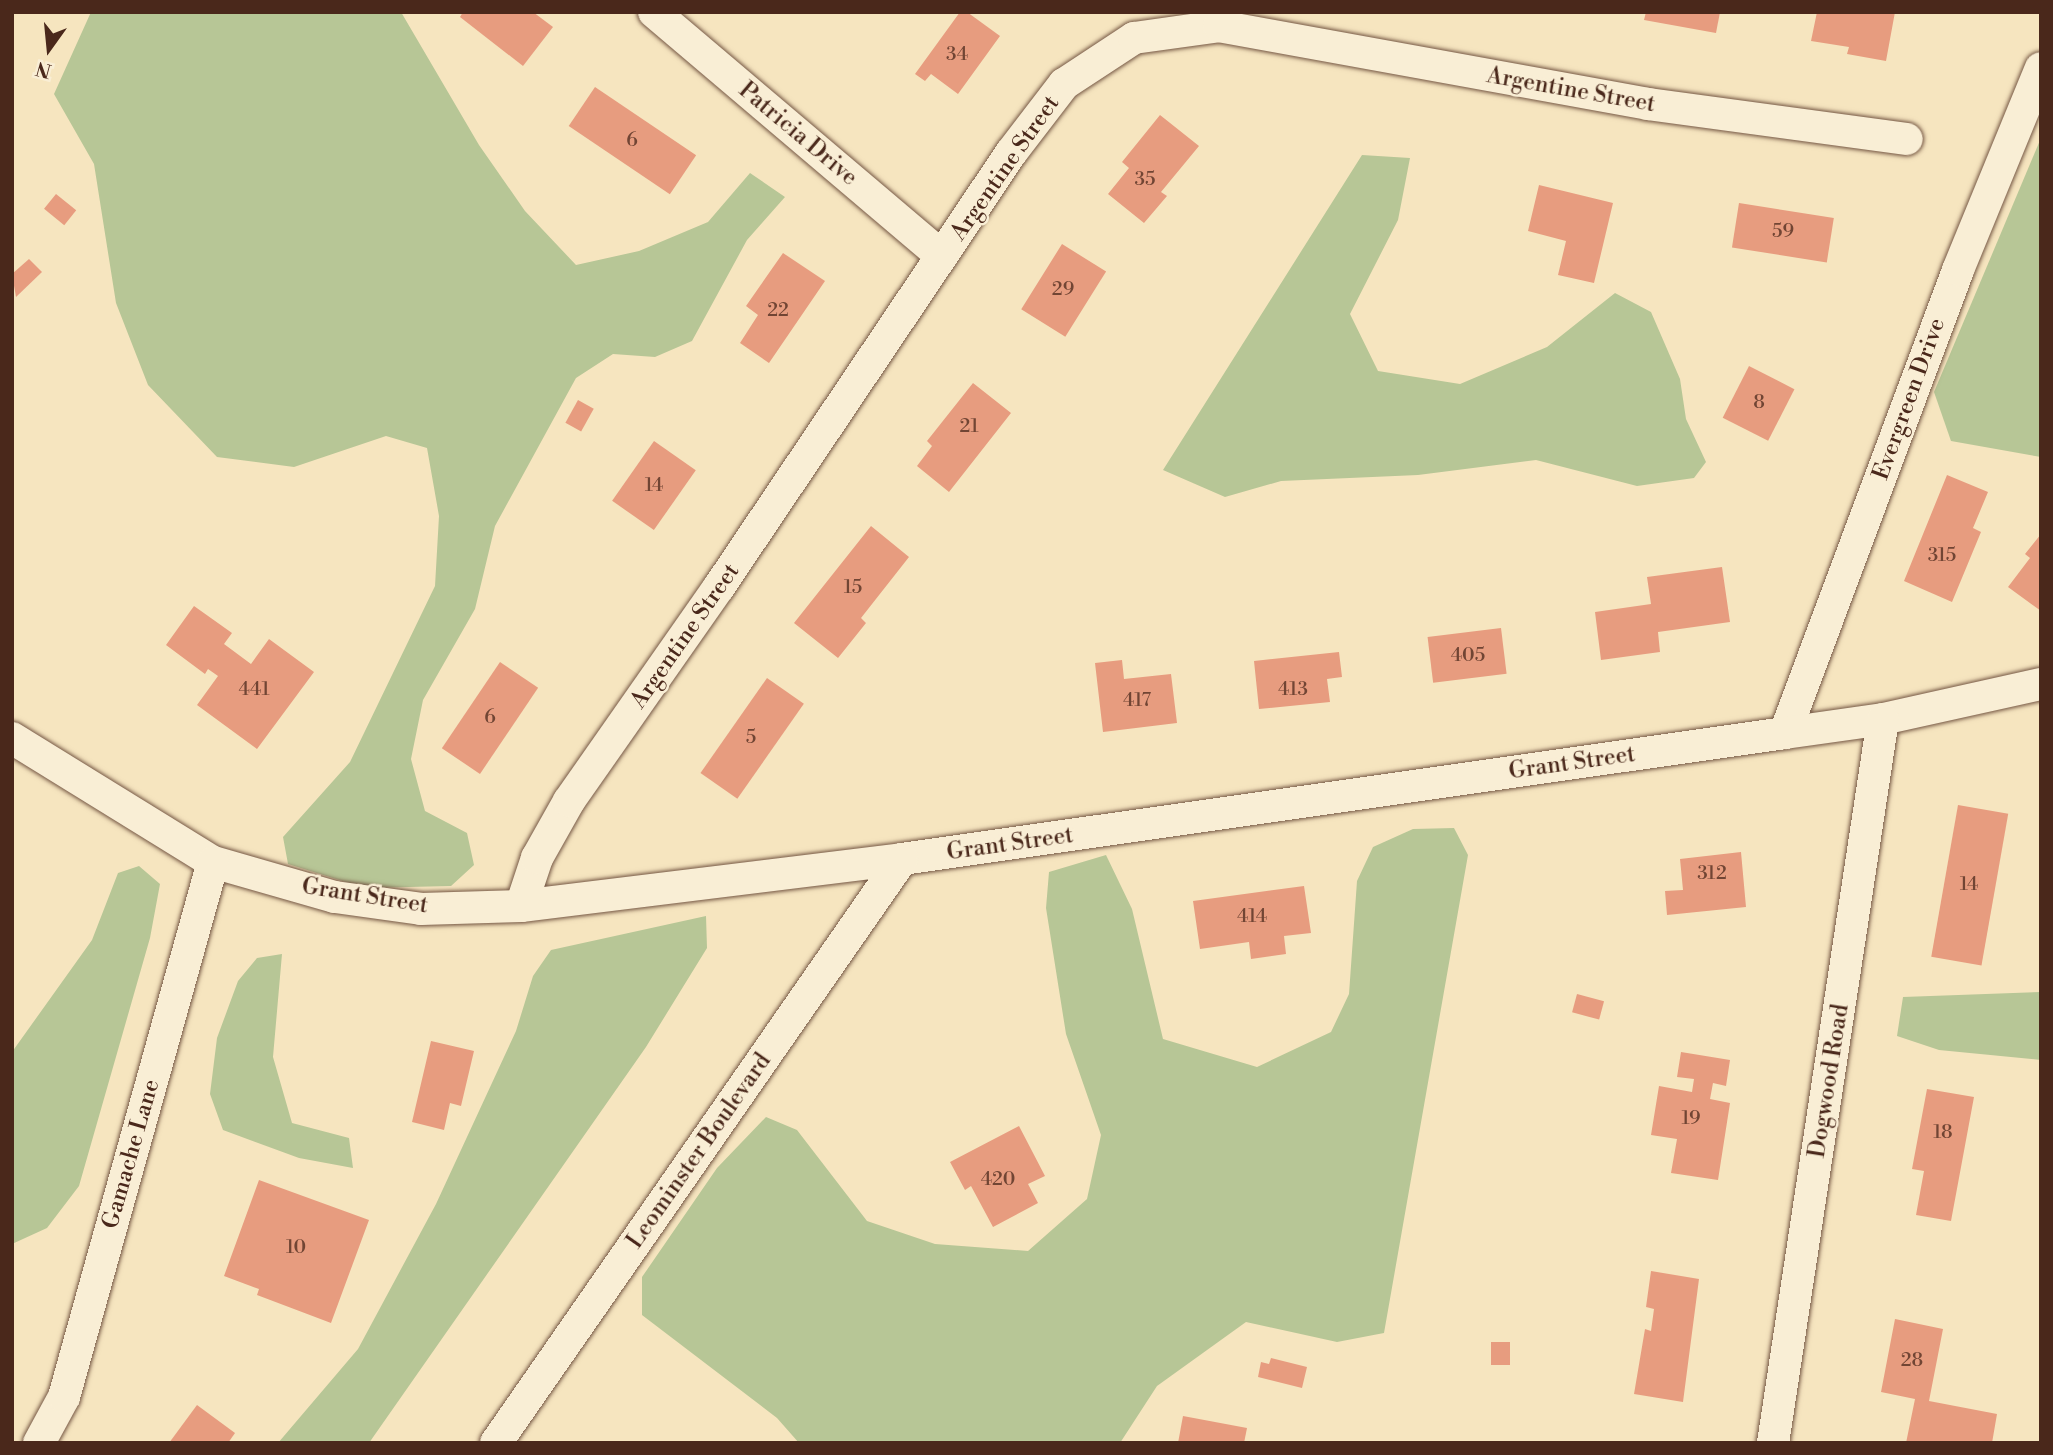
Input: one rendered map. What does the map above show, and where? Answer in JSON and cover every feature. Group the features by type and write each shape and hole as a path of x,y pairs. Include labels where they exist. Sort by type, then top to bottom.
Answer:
{"street":[{"name":"Patricia Drive","path":"654,12 942,256"},
{"name":"Argentine Street","path":"521,906 537,858 569,801 719,587 942,256 1064,84 1134,38 1219,26 1648,104 1907,139"},
{"name":"Evergreen Drive","path":"1785,733 1958,270 2041,68"},
{"name":"Grant Street","path":"12,738 213,862 347,898 421,909 521,906 902,859 1882,719 2041,684"},
{"name":"Dogwood Road","path":"1773,1443 1882,719"},
{"name":"Leominster Boulevard","path":"496,1443 902,859"},
{"name":"Gamache Lane","path":"39,1443 64,1396 213,862"}],"green space":[{"path":"91,12 401,12 479,145 525,211 576,265 639,251 708,222 750,173 785,197 747,240 692,341 655,357 613,354 576,378 495,526 475,609 423,700 411,759 425,811 467,833 474,865 451,886 365,888 288,864 283,837 350,762 435,586 439,516 427,448 386,436 294,467 217,457 148,385 116,303 94,164 54,94"},
{"path":"2041,138 2041,457 1951,441 1934,392"},
{"path":"1362,155 1410,158 1398,220 1350,314 1378,371 1460,384 1547,347 1615,293 1651,312 1680,379 1686,419 1706,462 1694,478 1637,486 1536,460 1418,475 1281,481 1225,497 1163,470"},
{"path":"1454,828 1468,855 1384,1333 1337,1342 1246,1322 1157,1386 1120,1443 799,1443 777,1418 642,1315 642,1277 717,1168 766,1117 797,1130 867,1221 935,1244 1028,1251 1087,1199 1101,1135 1066,1034 1046,908 1049,872 1106,855 1132,909 1163,1039 1257,1067 1331,1032 1349,994 1357,881 1373,847 1413,829"},
{"path":"139,866 160,884 150,938 79,1186 47,1228 12,1244 12,1052 92,940 118,873"},
{"path":"706,916 707,948 646,1047 369,1443 278,1443 358,1349 436,1204 516,1031 533,976 551,950"},
{"path":"282,954 273,1057 292,1123 349,1138 353,1168 299,1158 223,1130 210,1094 217,1038 238,981 257,958"},
{"path":"2041,992 2041,1060 1939,1050 1897,1036 1903,997"}],"building":[{"path":"463,12 533,12 553,27 523,66 460,17"},
{"path":"960,12 967,12 1000,36 958,94 931,74 925,81 915,74"},
{"path":"1646,12 1720,12 1716,33 1644,20"},
{"path":"1817,12 1895,12 1886,61 1847,54 1849,47 1811,41"},
{"path":"595,87 696,155 670,194 569,126"},
{"path":"1160,115 1199,146 1161,192 1167,196 1144,223 1108,194 1129,168 1122,162"},
{"path":"1539,185 1613,203 1594,283 1558,275 1566,241 1528,231"},
{"path":"56,194 76,210 64,225 44,209"},
{"path":"1739,203 1834,218 1827,262 1732,247"},
{"path":"1062,244 1106,272 1065,337 1021,309"},
{"path":"783,253 825,281 769,363 740,343 758,315 746,306"},
{"path":"29,259 42,272 16,297 12,274"},
{"path":"1749,366 1794,389 1768,441 1723,418"},
{"path":"973,383 1011,413 949,492 917,466 932,446 927,441"},
{"path":"578,400 594,409 581,431 565,423"},
{"path":"654,441 696,470 654,530 612,501"},
{"path":"1947,475 1988,492 1973,528 1981,532 1952,602 1904,581"},
{"path":"871,526 909,557 861,618 866,623 838,658 794,623"},
{"path":"2041,534 2041,611 2008,587 2030,558 2025,554"},
{"path":"1722,567 1730,622 1658,632 1660,652 1601,660 1595,612 1651,604 1647,577"},
{"path":"194,606 232,633 224,644 251,664 269,639 314,672 257,749 197,705 218,676 208,669 205,674 166,645"},
{"path":"1501,628 1507,674 1433,683 1428,637"},
{"path":"1339,652 1342,677 1327,679 1330,702 1259,709 1254,661"},
{"path":"1122,660 1124,679 1171,674 1177,723 1103,732 1095,663"},
{"path":"500,662 538,688 480,774 442,748"},
{"path":"767,678 804,704 737,799 700,773"},
{"path":"1958,805 2008,814 1981,966 1931,957"},
{"path":"1741,852 1746,907 1667,915 1665,891 1683,890 1680,859"},
{"path":"1304,886 1311,933 1284,936 1286,954 1251,959 1249,942 1200,949 1193,901"},
{"path":"1577,994 1604,1001 1599,1020 1572,1012"},
{"path":"431,1041 474,1051 461,1106 450,1103 444,1130 412,1122"},
{"path":"1681,1052 1730,1060 1726,1086 1713,1083 1710,1099 1730,1103 1718,1180 1671,1173 1677,1139 1651,1135 1659,1086 1692,1092 1694,1079 1677,1077"},
{"path":"1927,1089 1974,1097 1951,1221 1916,1215 1924,1171 1912,1169"},
{"path":"1019,1126 1045,1176 1028,1184 1038,1203 993,1227 971,1186 965,1190 950,1162"},
{"path":"259,1180 369,1220 331,1323 257,1295 259,1289 224,1276"},
{"path":"1651,1271 1699,1279 1683,1402 1634,1394 1645,1329 1651,1331 1654,1309 1646,1307"},
{"path":"1895,1319 1943,1329 1929,1401 1997,1414 1992,1443 1906,1443 1915,1399 1881,1392"},
{"path":"1491,1342 1510,1342 1510,1365 1491,1365"},
{"path":"1271,1358 1307,1367 1302,1388 1258,1377 1261,1362 1269,1364"},
{"path":"197,1405 235,1433 228,1443 169,1443"},
{"path":"1183,1416 1247,1428 1244,1443 1178,1443"}]}
